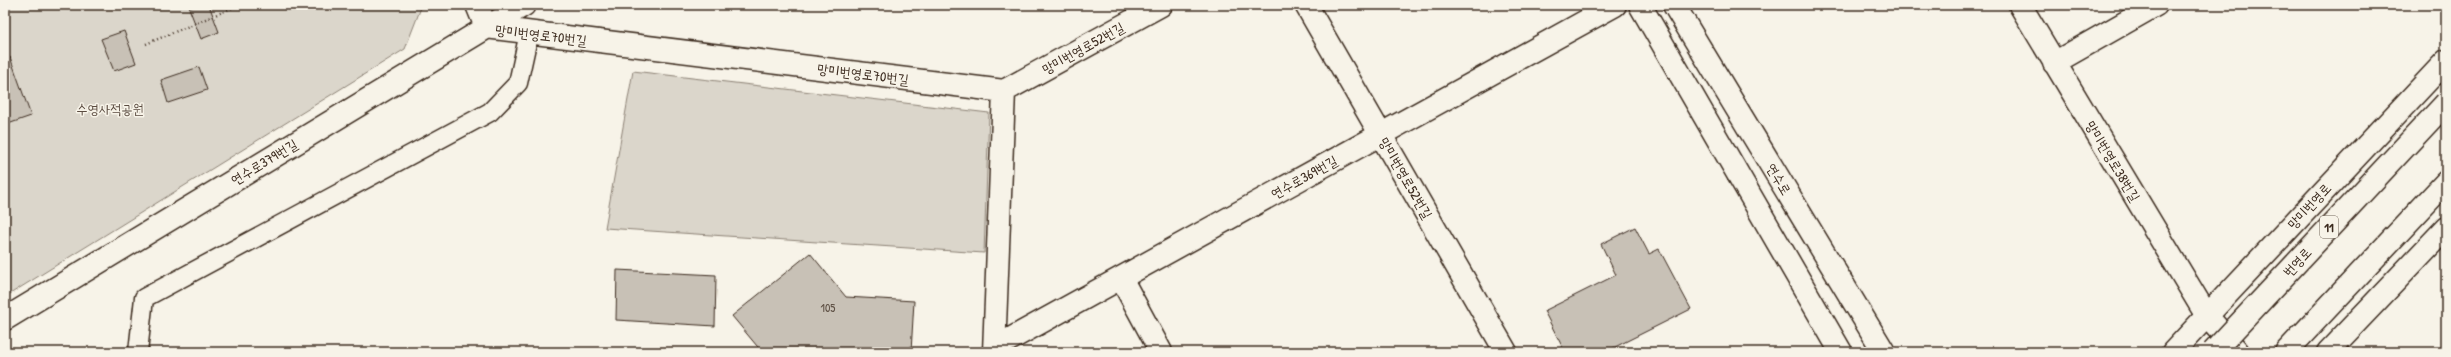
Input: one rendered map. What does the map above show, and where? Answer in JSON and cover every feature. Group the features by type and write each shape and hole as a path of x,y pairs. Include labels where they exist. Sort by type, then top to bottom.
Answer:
{"main road":[{"name":"망미번영로70번길","path":"477,5 486,27 529,34 1004,91"},
{"name":"연수로379번길","path":"5,319 524,5"},
{"name":"망미번영로52번길","path":"1004,91 1161,5"},
{"name":"망미번영로52번길","path":"1306,5 1506,352"},
{"name":"연수로369번길","path":"994,350 1121,278 1615,5"},
{"path":"1640,5 1841,352"},
{"name":"연수로","path":"1674,5 1884,352"},
{"name":"망미번영로38번길","path":"2020,5 2207,316 2238,352"},
{"path":"2054,63 2156,5"},
{"name":"망미번영로","path":"2173,352 2446,61"},
{"path":"994,350 1004,91"},
{"name":"번영로","path":"2213,352 2446,102"},
{"path":"2286,352 2446,182"},
{"path":"2328,352 2446,228"},
{"path":"1121,278 1161,352"}],"lane":[{"path":"138,352 144,298 490,112 518,83 529,34"}],"path":[{"path":"146,44 240,5"}],"green space":[{"name":"수영사적공원","path":"5,5 422,5 405,49 5,297"},
{"path":"633,71 989,113 984,253 605,228"}],"building":[{"path":"197,5 209,5 219,32 201,39 189,8"},
{"path":"124,31 136,63 114,71 101,39"},
{"path":"10,57 31,116 5,125 5,59"},
{"path":"199,67 207,90 168,103 161,80"},
{"path":"1635,227 1649,254 1659,249 1691,309 1605,352 1565,352 1544,311 1616,275 1601,244"},
{"path":"810,253 846,297 914,301 911,352 762,352 732,316"},
{"path":"617,270 716,275 715,326 616,320"}]}
